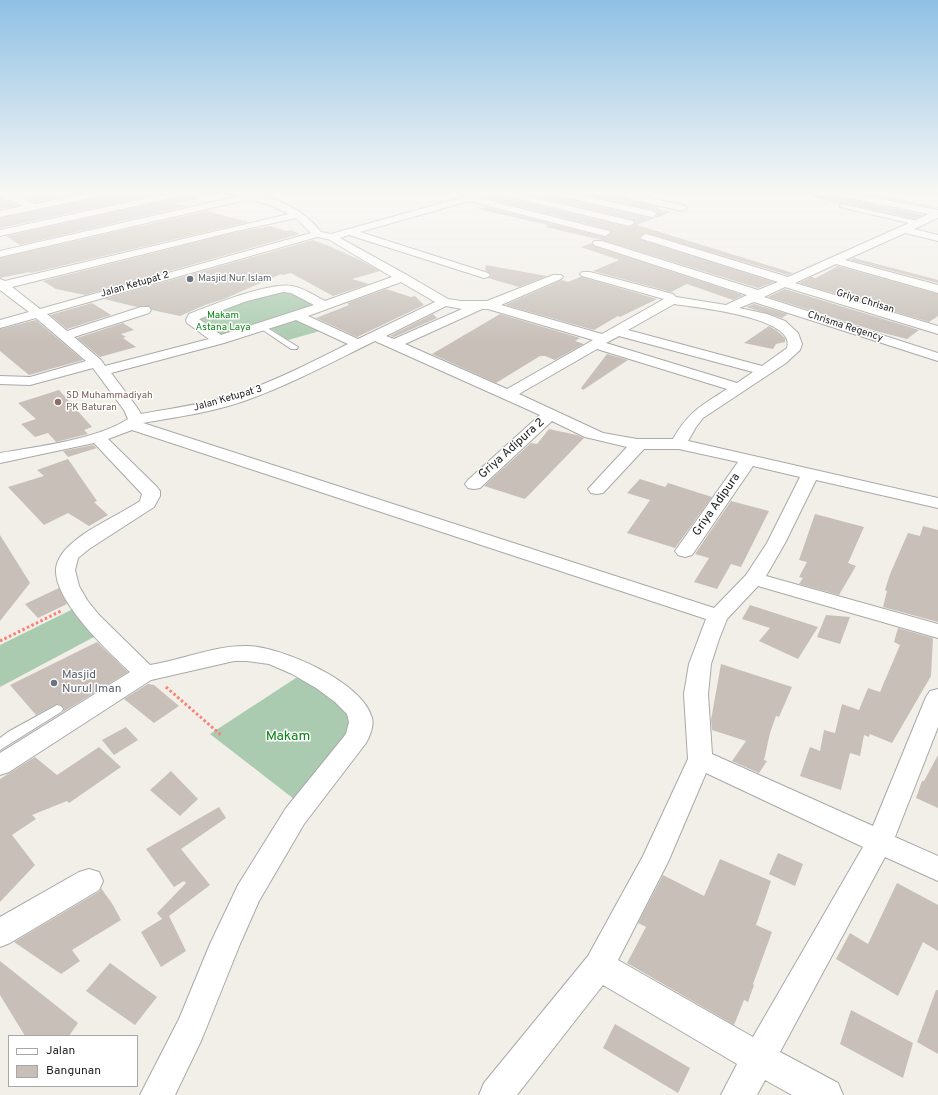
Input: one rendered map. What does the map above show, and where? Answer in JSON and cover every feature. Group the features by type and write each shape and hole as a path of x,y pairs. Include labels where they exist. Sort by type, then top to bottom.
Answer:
{"street":[{"path":"0,254 50,242"},
{"path":"1,285 178,242"},
{"path":"263,242 271,246"},
{"name":"Jalan Ketupat 2","path":"0,324 286,242"},
{"path":"338,242 444,302 461,305 485,305 599,341 738,388"},
{"path":"381,242 484,275"},
{"path":"662,242 938,330"},
{"path":"727,309 874,242"},
{"name":"Chrisma Regency","path":"598,243 938,357"},
{"path":"834,260 938,289"},
{"path":"586,274 669,297 672,300 727,309 773,320 784,326 790,333 795,344 793,350 694,419 685,430 679,444"},
{"path":"394,344 557,276"},
{"path":"0,380 30,381 219,340 297,316 403,278"},
{"name":"Griya Chrisan","path":"787,281 938,324"},
{"path":"1,285 38,313 99,367 131,409 134,423 385,509 718,616"},
{"path":"219,340 192,320 193,317 219,306 281,289 293,289 325,306"},
{"path":"508,395 672,300"},
{"name":"Jalan Ketupat 3","path":"0,458 97,437 122,430 134,423 242,397 275,384 444,302"},
{"path":"64,336 145,310"},
{"path":"297,316 359,344"},
{"path":"617,331 763,371"},
{"path":"376,336 596,436 639,444 679,444 938,503"},
{"name":"Griya Adipura 2","path":"474,484 550,414"},
{"path":"97,437 151,492 152,496 150,502 76,550 66,562 66,576 79,602 96,626 147,673"},
{"path":"597,489 639,444"},
{"name":"Griya Adipura","path":"685,551 749,459"},
{"path":"496,1095 599,966 654,862 700,759 697,686 700,664 708,639 718,616 754,579 776,543 810,474"},
{"path":"754,579 938,631"},
{"path":"0,765 147,673 234,654 270,656 296,667 320,679 343,696 357,709 361,722 357,736 295,816 248,894 225,944 190,1030 157,1095"},
{"path":"738,1095 759,1060 880,841 938,697"},
{"path":"700,759 938,869"},
{"path":"0,933 88,881"},
{"path":"599,966 759,1060 826,1095"}],"lane":[{"path":"262,327 294,347"},
{"path":"0,746 12,735 57,709"}],"path":[{"path":"0,640 79,602"},
{"path":"147,673 221,735"}],"green space":[{"name":"Makam Astana Laya","path":"286,290 317,306 226,336 214,336 197,317 221,307"},
{"name":"Makam Astana Laya","path":"296,320 320,331 288,340 271,329 279,324"},
{"path":"79,606 94,637 0,687 0,645"},
{"name":"Makam","path":"302,674 325,687 349,716 348,729 332,755 294,799 210,734"}],"building":[{"path":"15,242 32,242 20,245"},
{"path":"70,242 163,242 31,273 29,272 0,278 0,258"},
{"path":"196,242 271,242 85,295 56,289 43,281"},
{"path":"306,242 318,242 327,245 380,271 352,279 369,284 333,296 291,273 281,274 180,316 152,310 149,306 137,307 104,299"},
{"path":"609,242 649,242 774,282 758,288"},
{"path":"677,242 693,242 793,273 788,275"},
{"path":"592,243 594,246 743,295 733,300 687,284 671,292 593,271 619,260 581,247"},
{"path":"854,258 938,280 938,283 850,260"},
{"path":"486,265 547,276 519,287 488,278 492,275 485,270"},
{"path":"838,266 938,294 938,316 929,322 799,283 811,277 816,278"},
{"path":"580,277 657,299 620,317 618,316 594,330 505,305 562,280 568,282"},
{"path":"386,289 411,297 415,296 424,305 357,337 316,318 349,305 347,303"},
{"path":"785,289 919,330 907,339 876,331 768,297"},
{"path":"92,303 111,315 67,329 50,315"},
{"path":"754,304 788,314 782,318 746,307"},
{"path":"433,314 437,318 394,337 390,336"},
{"path":"500,314 580,338 575,341 584,344 555,360 545,356 540,356 496,383 432,354"},
{"path":"36,320 83,360 29,375 0,351 0,329"},
{"path":"123,323 134,330 121,334 126,337 123,338 136,347 100,357 77,338"},
{"path":"769,326 785,338 785,342 776,344 773,349 744,343"},
{"path":"607,354 628,360 583,390 581,388"},
{"path":"59,390 92,427 84,430 88,434 56,442 48,433 35,437 21,424 36,419 18,403"},
{"path":"549,429 584,438 525,499 484,486 531,443 537,444"},
{"path":"93,445 97,448 68,457 63,451"},
{"path":"68,459 97,501 94,502 108,515 89,526 68,513 44,525 8,487 44,476 37,470"},
{"path":"640,479 665,487 668,483 712,497 675,548 627,533 650,500 627,493"},
{"path":"731,501 769,511 741,567 731,564 717,589 694,582 709,558 695,554"},
{"path":"815,514 864,527 848,563 856,566 839,595 799,584 803,578 799,577 807,562 799,560"},
{"path":"923,526 938,530 938,622 883,607 887,591 885,590 890,574 908,533 920,536"},
{"path":"0,535 30,583 0,621"},
{"path":"59,588 67,604 38,618 25,604"},
{"path":"750,605 818,627 798,659 759,641 770,628 742,619"},
{"path":"826,615 850,617 840,644 817,637"},
{"path":"898,628 933,638 931,676 892,743 870,734 869,737 864,735 860,756 850,753 841,790 800,776 810,747 820,751 824,730 835,733 842,704 859,710 868,688 880,692 900,645 894,642"},
{"name":"Masjid Nurul Iman","path":"97,642 128,672 63,712 64,708 57,704 36,715 10,685"},
{"path":"721,664 792,687 779,717 776,716 770,733 764,760 767,761 759,773 732,761 746,741 712,730 711,720"},
{"path":"148,684 154,685 179,706 154,723 124,699"},
{"path":"126,727 138,740 114,755 102,740"},
{"path":"99,747 121,767 69,803 67,801 32,815 36,819 12,835 35,865 0,902 0,779 35,757 57,775"},
{"path":"938,755 938,808 916,798 922,781 924,781"},
{"path":"171,771 198,799 180,816 150,790"},
{"path":"219,807 226,818 181,849 210,885 169,916 186,951 161,967 141,932 162,919 157,913 186,883 184,881 174,887 146,849"},
{"path":"778,853 803,864 795,886 769,874"},
{"path":"720,859 771,881 756,925 772,932 748,1002 744,1000 734,1025 627,963 646,927 638,923 663,875 704,896"},
{"path":"897,883 938,905 938,951 923,942 898,996 836,959 850,933 868,944"},
{"path":"101,888 121,920 72,950 80,961 61,974 14,942 100,891"},
{"path":"0,961 78,1023 70,1035 24,1035 0,995"},
{"path":"110,963 157,997 135,1025 86,991"},
{"path":"936,990 938,990 938,1054 917,1042"},
{"path":"851,1010 913,1043 903,1078 840,1044"},
{"path":"615,1024 690,1068 678,1093 603,1048"}],"place":[{"name":"Masjid Nur Islam","path":"190,279"},
{"name":"SD Muhammadiyah PK Baturan","path":"58,402"},
{"name":"Masjid Nurul Iman","path":"54,683"}]}
